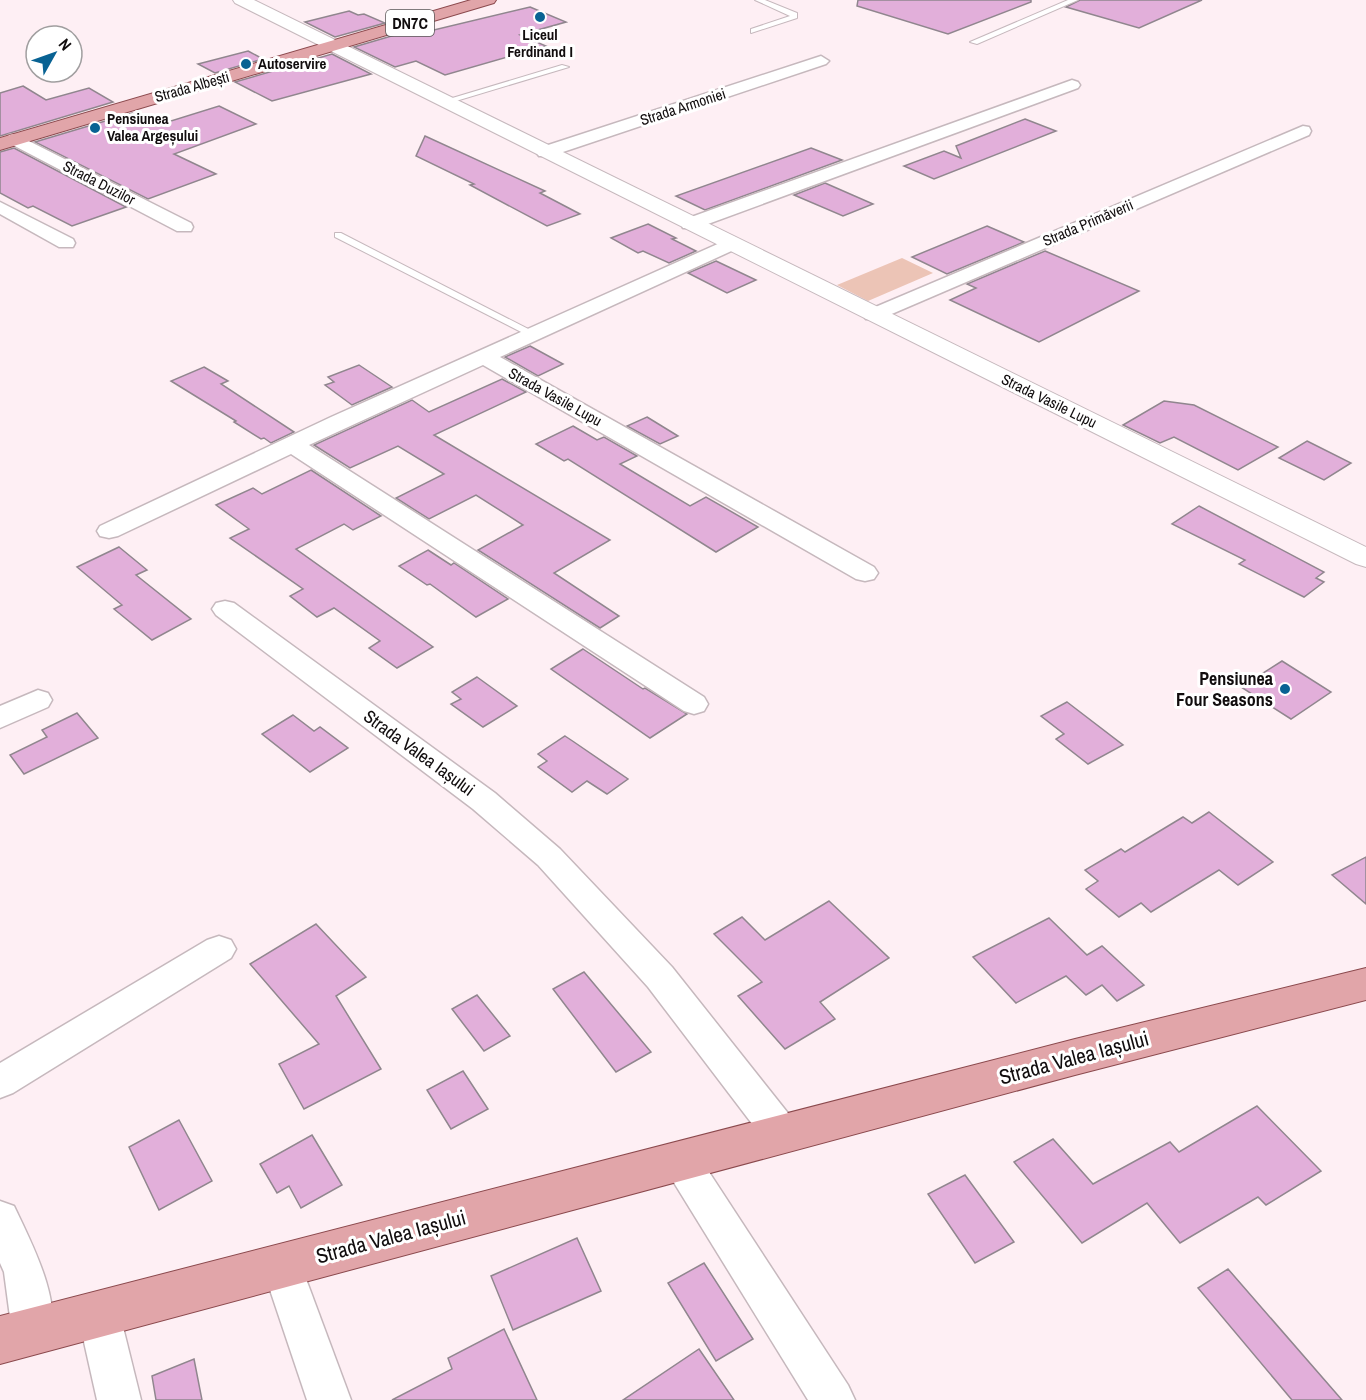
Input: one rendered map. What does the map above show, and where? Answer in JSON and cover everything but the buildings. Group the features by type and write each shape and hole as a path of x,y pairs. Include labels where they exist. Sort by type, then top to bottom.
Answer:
{"main road":[{"name":"Strada Vasile Lupu","path":"240,0 1366,558"},
{"name":"Strada Albești","path":"8,142 488,0"},
{"name":"Strada Valea Iașului","path":"16,1336 782,1134 1366,984"}],"street":[{"name":"Strada Armoniei","path":"545,152 821,61"},
{"path":"690,224 1072,85"},
{"name":"Strada Primăverii","path":"873,315 1303,131"},
{"name":"Strada Duzilor","path":"8,142 184,227"},
{"path":"0,207 66,243"},
{"name":"Strada Vasile Lupu","path":"483,356 731,244"},
{"path":"109,531 483,356"},
{"name":"Strada Vasile Lupu","path":"483,356 865,573"},
{"path":"292,444 694,704"},
{"name":"Strada Valea Iașului","path":"225,609 484,801 549,857 660,977 782,1134"},
{"path":"0,718 38,700"},
{"path":"0,1082 219,949"},
{"path":"681,1161 833,1400"},
{"path":"0,1219 24,1271 16,1336"},
{"path":"282,1266 329,1400"},
{"path":"99,1315 119,1400"}],"lane":[{"path":"754,31 793,18 794,15 759,0"},
{"path":"974,42 1074,0"},
{"path":"443,102 565,67"},
{"path":"338,235 533,334"}],"shaded area":[{"path":"902,258 933,273 868,301 837,285"}],"place":[{"name":"Liceul Ferdinand I","path":"540,17"},
{"name":"Autoservire","path":"246,64"},
{"name":"Pensiunea Valea Argeșului","path":"95,128"},
{"name":"Pensiunea Four Seasons","path":"1285,689"}]}
